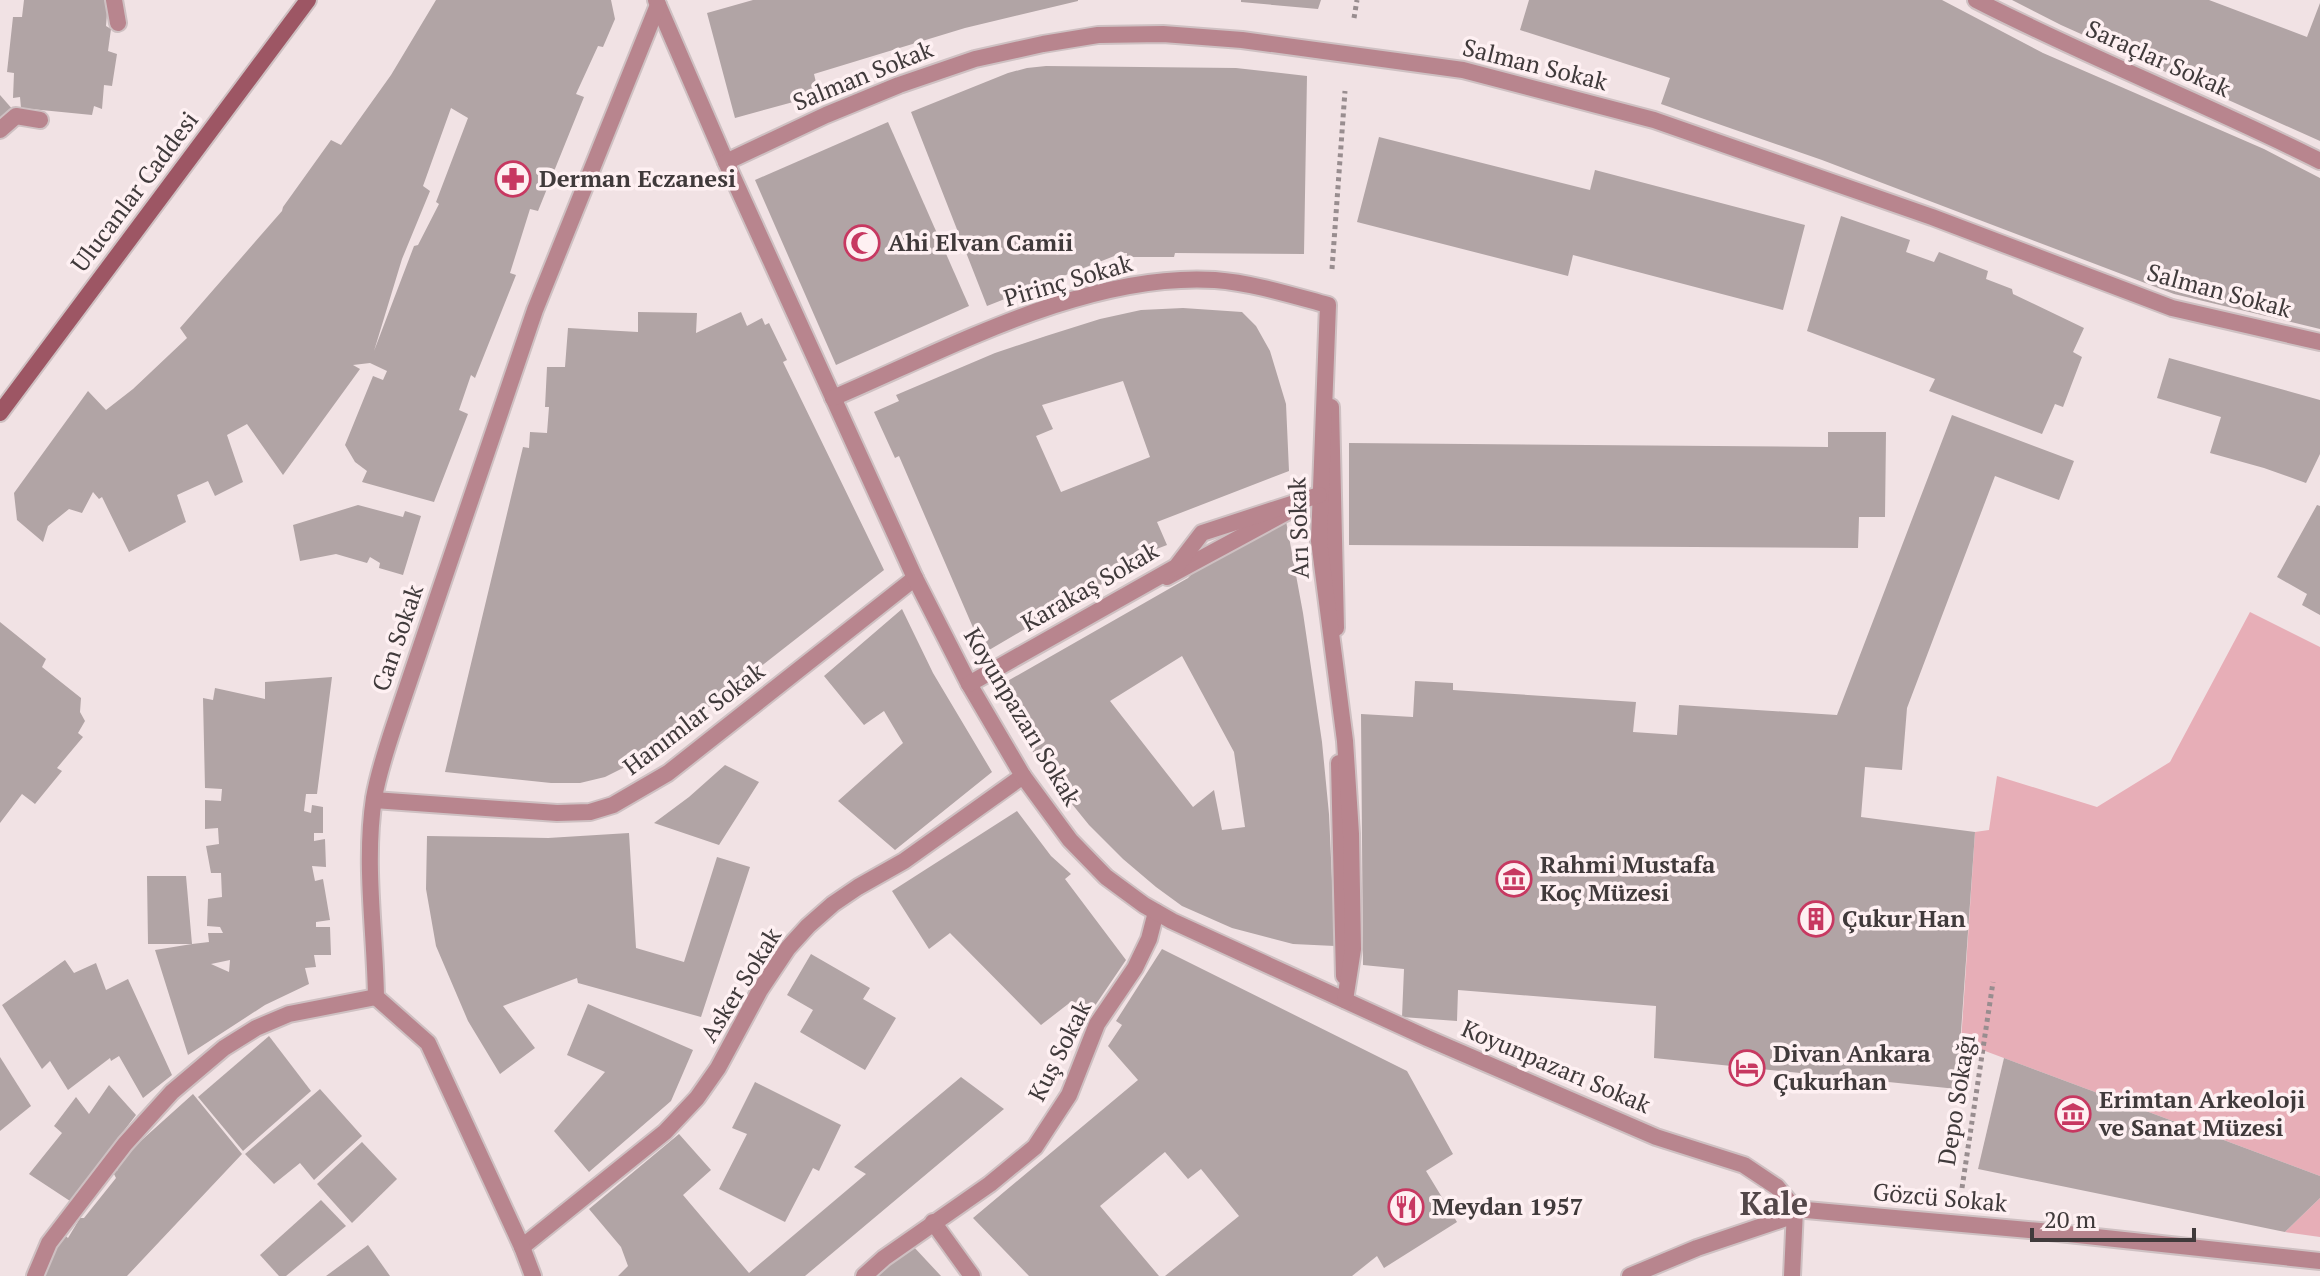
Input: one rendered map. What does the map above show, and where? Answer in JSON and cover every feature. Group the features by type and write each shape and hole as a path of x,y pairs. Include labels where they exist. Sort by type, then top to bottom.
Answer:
{"main road":[{"name":"Ulucanlar Caddesi","path":"0,413 308,0"}],"street":[{"path":"114,0 118,23"},
{"name":"Saraçlar Sokak","path":"1976,0 2053,39 2270,135 2320,161"},
{"name":"Koyunpazarı Sokak","path":"657,2 726,162 915,578 969,684 1023,776 1070,840 1106,877 1156,912 1226,947 1656,1137 1744,1165 1777,1187 1795,1209"},
{"name":"Can Sokak","path":"376,997 370,844 379,774 535,310 657,2"},
{"name":"Salman Sokak","path":"726,162 826,115 975,59 1098,35 1163,34 1242,40 1463,70 1654,120 1918,211 2172,308 2320,342"},
{"path":"0,130 16,116 40,120"},
{"name":"Pirinç Sokak","path":"833,398 998,326 1039,311 1133,285 1215,280 1264,288 1328,305"},
{"name":"Arı Sokak","path":"1328,305 1326,492 1319,541 1345,741 1353,949 1345,1000"},
{"name":"Karakaş Sokak","path":"969,684 1176,567 1202,533 1326,492"},
{"name":"Hanımlar Sokak","path":"374,800 557,813 590,812 613,805 679,764 915,578"},
{"name":"Asker Sokak","path":"522,1247 665,1132 697,1098 718,1068 760,990 788,948 808,926 833,904 904,861 1023,776"},
{"name":"Kuş Sokak","path":"864,1276 933,1222 990,1184 1035,1147 1069,1095 1097,1024 1135,968 1149,939 1156,912"},
{"path":"35,1276 49,1243 125,1144 172,1092 224,1048 256,1028 289,1014 376,997 428,1043 533,1276"},
{"path":"1630,1276 1697,1248 1792,1216 1795,1209"},
{"path":"1792,1276 1795,1209"},
{"name":"Gözcü Sokak","path":"1795,1209 2320,1261"},
{"path":"933,1222 972,1276"}],"path":[{"path":"1328,305 1347,54"},
{"name":"Depo Sokağı","path":"1956,1224 1993,982"}],"shaded area":[{"path":"2250,612 2320,647 2320,1176 1961,1042 1975,832 1989,830 1997,776 2097,807 2170,762"},
{"path":"2320,1198 2320,1237 2285,1232"}],"building":[{"path":"24,0 108,0 106,26 111,29 108,51 117,54 112,86 104,85 102,109 94,106 92,115 21,108 20,97 13,98 14,73 7,72 13,17 22,17"},
{"path":"436,0 611,0 615,19 603,47 598,46 576,94 584,97 538,211 530,209 510,273 516,275 475,378 471,375 459,410 468,414 434,502 362,482 367,471 355,462 345,445 373,376 383,380 387,371 370,363 353,365 360,369 283,475 247,424 227,435 243,482 215,496 208,481 177,495 186,522 129,552 102,497 99,499 93,492 82,513 69,509 48,526 43,542 17,520 14,493 88,391 106,410 187,338 180,328 282,211 331,140 341,145 391,75","holes":["451,108 468,118 436,202 439,204 418,245 414,246 374,351 402,259 430,191 423,186"]},
{"path":"753,0 1078,1 965,28 814,74 819,95 735,118 707,13"},
{"path":"1241,0 1321,0 1318,9"},
{"path":"1529,0 1942,0 2043,53 2264,149 2320,178 2320,329 2174,294 1822,160 1661,104 1670,78 1520,30"},
{"path":"2012,0 2209,0 2307,37 2320,3 2320,141 2061,25"},
{"path":"1046,66 1236,68 1307,76 1304,254 1175,253 1174,257 1127,257 1127,253 1122,253 987,306 911,112 1008,73"},
{"path":"0,95 14,111 0,123"},
{"name":"Ahi Elvan Camii","path":"888,122 969,306 836,365 755,180"},
{"path":"1379,137 1590,190 1595,170 1805,225 1783,310 1573,255 1568,276 1357,222"},
{"path":"1841,216 1910,240 1906,252 1934,262 1939,252 1988,271 1986,279 2012,289 2013,294 2084,328 2073,352 2082,357 2063,407 2055,404 2042,434 1929,391 1935,379 1807,331"},
{"path":"1183,308 1242,312 1256,326 1270,351 1286,404 1289,471 1157,522 1167,545 1107,568 1112,578 984,653 899,456 895,458 874,412 899,401 896,395 995,353 1100,319 1141,310","holes":["1123,381 1150,457 1061,492 1036,436 1053,429 1042,405"]},
{"path":"638,312 697,313 696,333 741,312 747,326 762,318 765,325 769,323 787,360 783,362 884,570 653,751 605,777 580,783 551,783 445,772 523,447 529,448 530,432 547,433 547,367 565,367 568,328 638,332"},
{"path":"2169,358 2320,400 2320,454 2306,483 2210,453 2221,417 2157,398"},
{"path":"1952,415 2074,461 2059,500 1995,476 1907,708 1902,770 1865,767 1861,817 1975,832 1957,1089 1654,1058 1656,1006 1458,990 1457,1021 1402,1017 1404,969 1363,965 1361,714 1413,717 1415,681 1453,683 1453,690 1636,702 1633,732 1677,735 1679,705 1837,715"},
{"path":"1828,432 1886,432 1885,517 1859,517 1858,548 1349,545 1349,443 1828,447"},
{"path":"358,505 403,517 405,511 421,516 403,575 379,568 380,563 370,557 367,563 336,554 300,561 293,525"},
{"path":"2317,505 2320,506 2320,615 2302,605 2307,594 2277,577"},
{"path":"1286,521 1322,742 1329,814 1335,946 1293,944 1232,928 1182,906 1156,887 1089,825 1055,783 1026,742 997,687 1188,578 1214,550","holes":["1182,656 1234,752 1245,827 1222,830 1214,790 1193,807 1110,701"]},
{"path":"902,609 933,673 992,772 895,850 838,801 903,743 884,711 864,725 824,676"},
{"path":"0,622 46,659 42,667 81,698 80,712 85,721 78,733 83,737 57,768 62,771 35,804 22,794 0,823"},
{"path":"332,677 317,794 306,794 304,811 311,813 312,805 323,807 323,833 314,833 314,841 325,839 326,867 312,866 315,881 323,879 330,920 316,922 316,927 330,927 331,955 314,955 316,967 305,968 309,984 265,1005 188,1055 155,950 209,942 208,933 223,933 220,927 207,926 208,899 222,897 221,873 211,873 206,846 219,844 218,828 205,829 205,800 221,801 222,789 205,788 203,698 213,700 215,688 265,699 265,682","holes":["230,960 229,972 211,964"]},
{"path":"725,765 759,782 719,845 654,823 689,797"},
{"path":"1017,811 1051,856 1071,874 1065,879 1126,960 1088,1016 1072,1001 1041,1025 950,933 929,949 892,891"},
{"path":"629,833 636,948 684,962 717,857 750,867 701,1017 578,983 577,978 503,1006 535,1048 500,1074 468,1021 436,946 426,889 427,836 548,838"},
{"path":"147,876 186,876 192,944 148,944"},
{"path":"1162,949 1407,1071 1453,1154 1426,1171 1457,1222 1384,1268 1377,1256 1352,1276 1165,1276 1239,1216 1201,1169 1188,1179 1165,1152 1100,1206 1159,1276 1029,1276 973,1218 1138,1080 1108,1046 1122,1025 1116,1021"},
{"path":"811,954 870,988 863,999 896,1018 865,1070 800,1032 813,1010 787,995"},
{"path":"65,960 74,973 96,963 106,990 128,979 172,1075 143,1098 119,1056 111,1061 110,1058 68,1090 50,1061 42,1069 2,1005"},
{"path":"588,1004 693,1050 671,1101 589,1172 554,1131 605,1072 567,1055"},
{"path":"269,1036 311,1091 243,1151 198,1097"},
{"path":"0,1057 31,1106 0,1131"},
{"name":"Erimtan Arkeoloji ve Sanat Müzesi","path":"2004,1058 2320,1176 2320,1198 2285,1232 1978,1169"},
{"path":"961,1077 1004,1109 805,1276 618,1276 628,1266 621,1247 589,1209 679,1134 711,1170 683,1195 749,1273 866,1174 854,1167"},
{"path":"755,1082 841,1125 819,1171 813,1168 785,1222 719,1189 747,1134 732,1128"},
{"path":"109,1085 136,1115 70,1201 29,1174 62,1133 54,1126 76,1097 89,1114"},
{"path":"320,1089 362,1136 314,1180 300,1163 274,1184 245,1154"},
{"path":"193,1094 242,1154 127,1276 39,1276 62,1233 68,1238 80,1218 84,1218 116,1178 113,1172 118,1170 114,1165"},
{"path":"362,1142 397,1179 352,1223 317,1184"},
{"path":"321,1200 346,1226 286,1276 279,1276 260,1255"},
{"path":"368,1245 390,1276 326,1276"},
{"path":"912,1245 941,1276 878,1276"}],"place":[{"name":"Derman Eczanesi","path":"513,179"},
{"name":"Ahi Elvan Camii","path":"862,243"},
{"name":"Rahmi Mustafa Koç Müzesi","path":"1514,879"},
{"name":"Çukur Han","path":"1816,919"},
{"name":"Divan Ankara Çukurhan","path":"1747,1068"},
{"name":"Erimtan Arkeoloji ve Sanat Müzesi","path":"2073,1114"},
{"name":"Meydan 1957","path":"1406,1207"}],"district":[{"name":"Kale","path":"1774,1204"}]}
